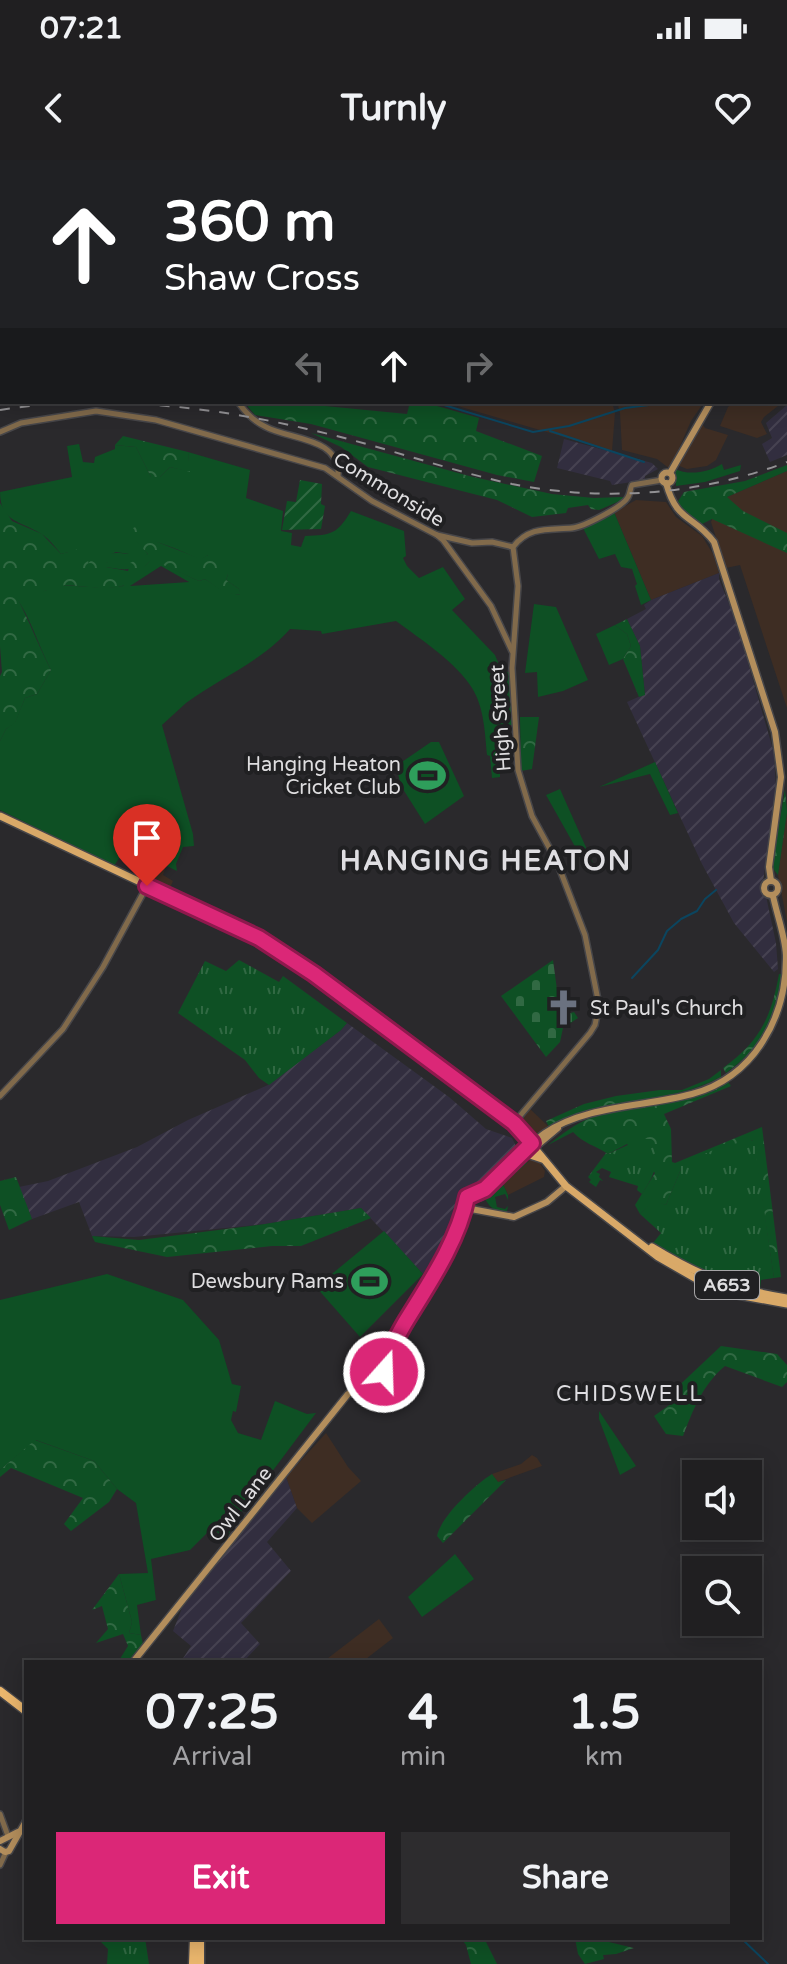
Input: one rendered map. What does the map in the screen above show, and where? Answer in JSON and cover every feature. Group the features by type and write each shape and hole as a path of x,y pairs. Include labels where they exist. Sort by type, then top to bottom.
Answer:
{"highway":[{"path":"0,1691 24,1709"},
{"path":"193,1964 194,1940"},
{"path":"200,1940 200,1964"}],"main road":[{"path":"395,1344 398,1364 388,1367 383,1360 395,1344 463,1219 485,1189 549,1131 600,1112 694,1094 720,1083 755,1054 780,1011 786,987 786,952 773,896 764,890 766,883 771,881 769,867 781,777 775,732 714,542 706,532 679,513 671,499 664,474 670,473 710,404"},
{"name":"A653","path":"0,816 259,938 314,974 514,1123 534,1145 563,1189 574,1192 658,1257 712,1288 787,1304"},
{"path":"523,1155 544,1160"},
{"path":"472,1208 514,1217 534,1209 563,1189"},
{"path":"472,1208 467,1197 480,1198"},
{"path":"480,1198 488,1211"},
{"name":"A653","path":"629,1233 684,1267 722,1284 787,1298"},
{"path":"387,1354 396,1355"},
{"name":"Owl Lane","path":"135,1660 348,1394 388,1367"},
{"path":"2,1851 5,1840 24,1824"}],"street":[{"path":"239,404 269,429 325,448 335,460 338,476"},
{"name":"Commonside","path":"0,432 21,423 103,411 192,429 318,465 372,501 437,535 454,553 491,606 513,651"},
{"path":"437,535 472,543 492,542 513,547 522,538 537,531 582,525 624,502 632,485 666,482"},
{"name":"High Street","path":"513,547 518,586 513,651 520,780 532,816 557,862 585,935 599,1005 590,1033 514,1123"},
{"path":"0,1096 63,1029 103,967 147,886"},
{"path":"0,1814 5,1840"},
{"path":"0,1859 2,1851"},
{"path":"0,1865 2,1851"}],"shaded area":[{"path":"451,404 613,404 615,413 612,451"},
{"path":"618,404 703,404 691,421 670,469 657,459 622,450"},
{"path":"732,404 780,404 764,417 761,422 767,434 757,438 720,426"},
{"path":"787,405 787,455 770,462 762,444 772,438 766,423"},
{"path":"701,422 705,428 728,435 716,460 707,466 687,469 677,465"},
{"path":"564,439 652,463 658,469 645,476 645,480 612,485 610,481 557,468"},
{"path":"787,471 787,708 740,565 726,568 711,522 720,500"},
{"path":"636,500 666,502 676,517 702,536 713,554 719,573 651,600 614,512"},
{"path":"719,573 774,753 776,790 763,882 776,943 778,969 774,972 734,923 702,864 627,702 645,694 640,646 627,619 646,609 644,605 651,600"},
{"path":"787,812 787,922 778,875"},
{"path":"145,856 166,866 163,875 173,881 168,892 135,877"},
{"path":"347,1023 449,1097 486,1129 512,1138 517,1148 473,1187 459,1204 454,1224 423,1274 361,1208 265,1224 134,1237 92,1236 79,1202 32,1219 19,1187 48,1181 137,1147 188,1120 268,1085"},
{"path":"529,1108 549,1127 534,1140 517,1122"},
{"path":"530,1160 539,1162 545,1171 544,1177 508,1195 503,1184"},
{"path":"326,1433 361,1481 312,1523 297,1508 286,1477"},
{"path":"532,1455 542,1466 498,1482 492,1474 521,1464"},
{"path":"286,1477 297,1508 267,1542 291,1571 241,1623 260,1644 245,1660 182,1660 191,1646 173,1631 182,1608"},
{"path":"379,1619 393,1638 365,1660 326,1660"}],"green space":[{"path":"246,404 304,404 407,414 410,404 430,404 479,418 476,431 542,456 534,482 497,475 311,424 255,415"},
{"path":"311,433 473,477 552,494 623,497 599,510 591,509 588,505 568,508 566,513 532,517 497,500 368,467 341,447"},
{"path":"123,436 188,452 190,472 170,467 160,477 151,477 136,447 115,445"},
{"path":"79,444 83,462 94,463 95,457 115,449 115,445 136,447 151,477 160,477 170,467 189,471 188,452 250,470 246,498 283,511 281,531 292,533 291,545 301,547 305,536 333,532 351,511 404,531 406,556 403,558 407,566 419,578 443,567 465,599 452,610 495,655 502,672 509,672 514,725 500,725 500,777 492,778 485,729 472,688 447,660 396,621 322,634 321,631 290,629 254,660 186,703 162,725 193,834 194,846 183,847 176,864 177,871 127,846 114,866 0,810 0,741 6,729 15,722 25,698 37,694 51,670 26,613 15,596 61,585 123,586 152,559 199,581 205,579 225,592 240,595 239,589 226,580 228,574 208,555 201,560 161,543 135,539 148,554 132,567 106,567 105,563 129,554 116,552 87,564 69,552 61,554 43,535 8,516 0,492 72,477 67,446","holes":["161,566 189,582 130,586"]},
{"path":"722,464 724,470 741,465 740,471 705,482 676,486 675,469 699,472"},
{"path":"787,465 787,471 727,497 743,511 787,533 787,553 712,519 702,524 681,513 677,503 684,492 745,481"},
{"path":"300,480 322,484 321,504 325,506 321,529 282,530 287,501 296,502"},
{"path":"0,503 12,521 42,534 61,554 86,547 90,551 88,563 109,554 132,555 106,563 106,567 128,571 130,563 148,554 130,535 133,528 141,525 149,531 152,540 201,559 217,550 232,561 233,572 228,574 226,580 239,589 241,595 225,593 205,579 199,581 152,560 122,586 63,585 65,588 44,591 36,605 16,596 51,670 37,694 25,698 15,723 6,729 0,741"},
{"path":"614,512 651,600 641,605 632,569 621,567 615,554 599,559 583,528"},
{"path":"534,604 556,607 588,680 538,697 537,672 525,673"},
{"path":"627,619 640,646 645,695 639,697 623,659 631,646 627,634 615,625"},
{"path":"615,625 627,634 631,646 623,659 609,665 596,634"},
{"path":"520,717 539,717 532,769 521,771"},
{"name":"Hanging Heaton Cricket Club","path":"431,742 439,742 464,796 425,824 401,786 396,766"},
{"path":"655,762 678,813 670,815 650,774 599,787"},
{"path":"560,789 593,863 582,859 546,795"},
{"path":"785,789 787,812 778,875 772,867"},
{"path":"239,960 279,982 283,976 347,1023 269,1085 245,1060 178,1013 205,961 226,971"},
{"path":"553,960 558,997 555,999 564,1015 574,1012 578,1018 563,1028 560,1042 546,1057 501,996"},
{"path":"779,974 782,974 777,1005 767,1030 750,1052 726,1073 723,1068 755,1038 768,1016"},
{"path":"721,1070 721,1077 686,1091 607,1107 549,1127 546,1121 584,1104 616,1096 682,1090 709,1079"},
{"path":"728,1082 731,1086 664,1114 671,1129 672,1162 762,1127 781,1277 774,1278 753,1140 681,1169 666,1205 653,1201 640,1214 635,1205 655,1173 627,1144 608,1154 573,1132 548,1145 590,1118 693,1096"},
{"path":"641,1139 651,1139 656,1161 642,1194 637,1190 638,1186 609,1177 611,1172 602,1168 596,1172 603,1181 600,1180 596,1187 589,1182 588,1177 606,1153"},
{"path":"754,1140 774,1278 761,1280 760,1289 702,1271 653,1243 661,1233 640,1214 653,1200 666,1205 681,1169 678,1166 722,1146"},
{"path":"526,1158 527,1163 503,1184 508,1200 505,1194 495,1197 497,1207 505,1209 508,1206 507,1211 494,1209 485,1198 499,1177"},
{"path":"16,1177 32,1219 9,1230 0,1205 0,1181"},
{"path":"361,1208 371,1218 301,1246 167,1257 95,1242 92,1236 139,1240"},
{"name":"Dewsbury Rams","path":"384,1231 423,1274 360,1337 316,1287"},
{"path":"107,1274 183,1300 219,1340 232,1384 241,1386 236,1412 233,1411 231,1420 238,1433 261,1440 275,1401 307,1414 316,1413 232,1525 227,1540 212,1528 190,1550 151,1559 156,1600 137,1605 141,1635 129,1633 132,1622 119,1574 148,1573 136,1503 117,1489 94,1461 36,1440 0,1470 0,1300"},
{"path":"721,1346 777,1354 787,1365 787,1382 782,1387 725,1366 705,1389 683,1436 666,1434 654,1416 675,1401 670,1394"},
{"path":"599,1411 636,1466 620,1475 599,1419"},
{"path":"35,1440 94,1461 117,1489 109,1502 71,1531 64,1524 83,1498 11,1468 0,1477 0,1470"},
{"path":"492,1474 498,1482 506,1480 443,1543 437,1536 445,1519 468,1493"},
{"path":"455,1554 474,1579 422,1617 408,1597"},
{"path":"119,1574 132,1622 129,1633 141,1635 143,1644 129,1660 119,1660 128,1646 123,1634 96,1643 108,1629 102,1606 92,1610"},
{"path":"145,1940 149,1964 107,1964 108,1949 100,1941"},
{"path":"462,1940 485,1940 497,1964 471,1964"},
{"path":"575,1940 600,1940 634,1948 603,1955 604,1959 585,1964 578,1954"}],"waterway":[{"path":"441,404 533,432 569,426 625,408 657,404"},
{"path":"550,431 644,462"},
{"path":"681,919 697,911 716,890"},
{"path":"632,978 658,950 667,931 680,920"},
{"path":"743,1940 768,1964"}],"railway":[{"path":"0,410 57,404"},
{"path":"134,404 270,421 512,484 547,490 617,494 686,488 720,482 787,462"}],"place":[{"name":"Hanging Heaton Cricket Club","path":"427,776"},
{"name":"St Paul's Church","path":"564,1008"},
{"name":"Dewsbury Rams","path":"370,1281"}],"district":[{"name":"HANGING HEATON","path":"486,860"},
{"name":"CHIDSWELL","path":"630,1393"}],"route":[{"path":"147,886 259,938 314,974 514,1123 532,1143 485,1189 467,1197 463,1219 395,1344 383,1358 384,1366 380,1374 384,1372"}]}
